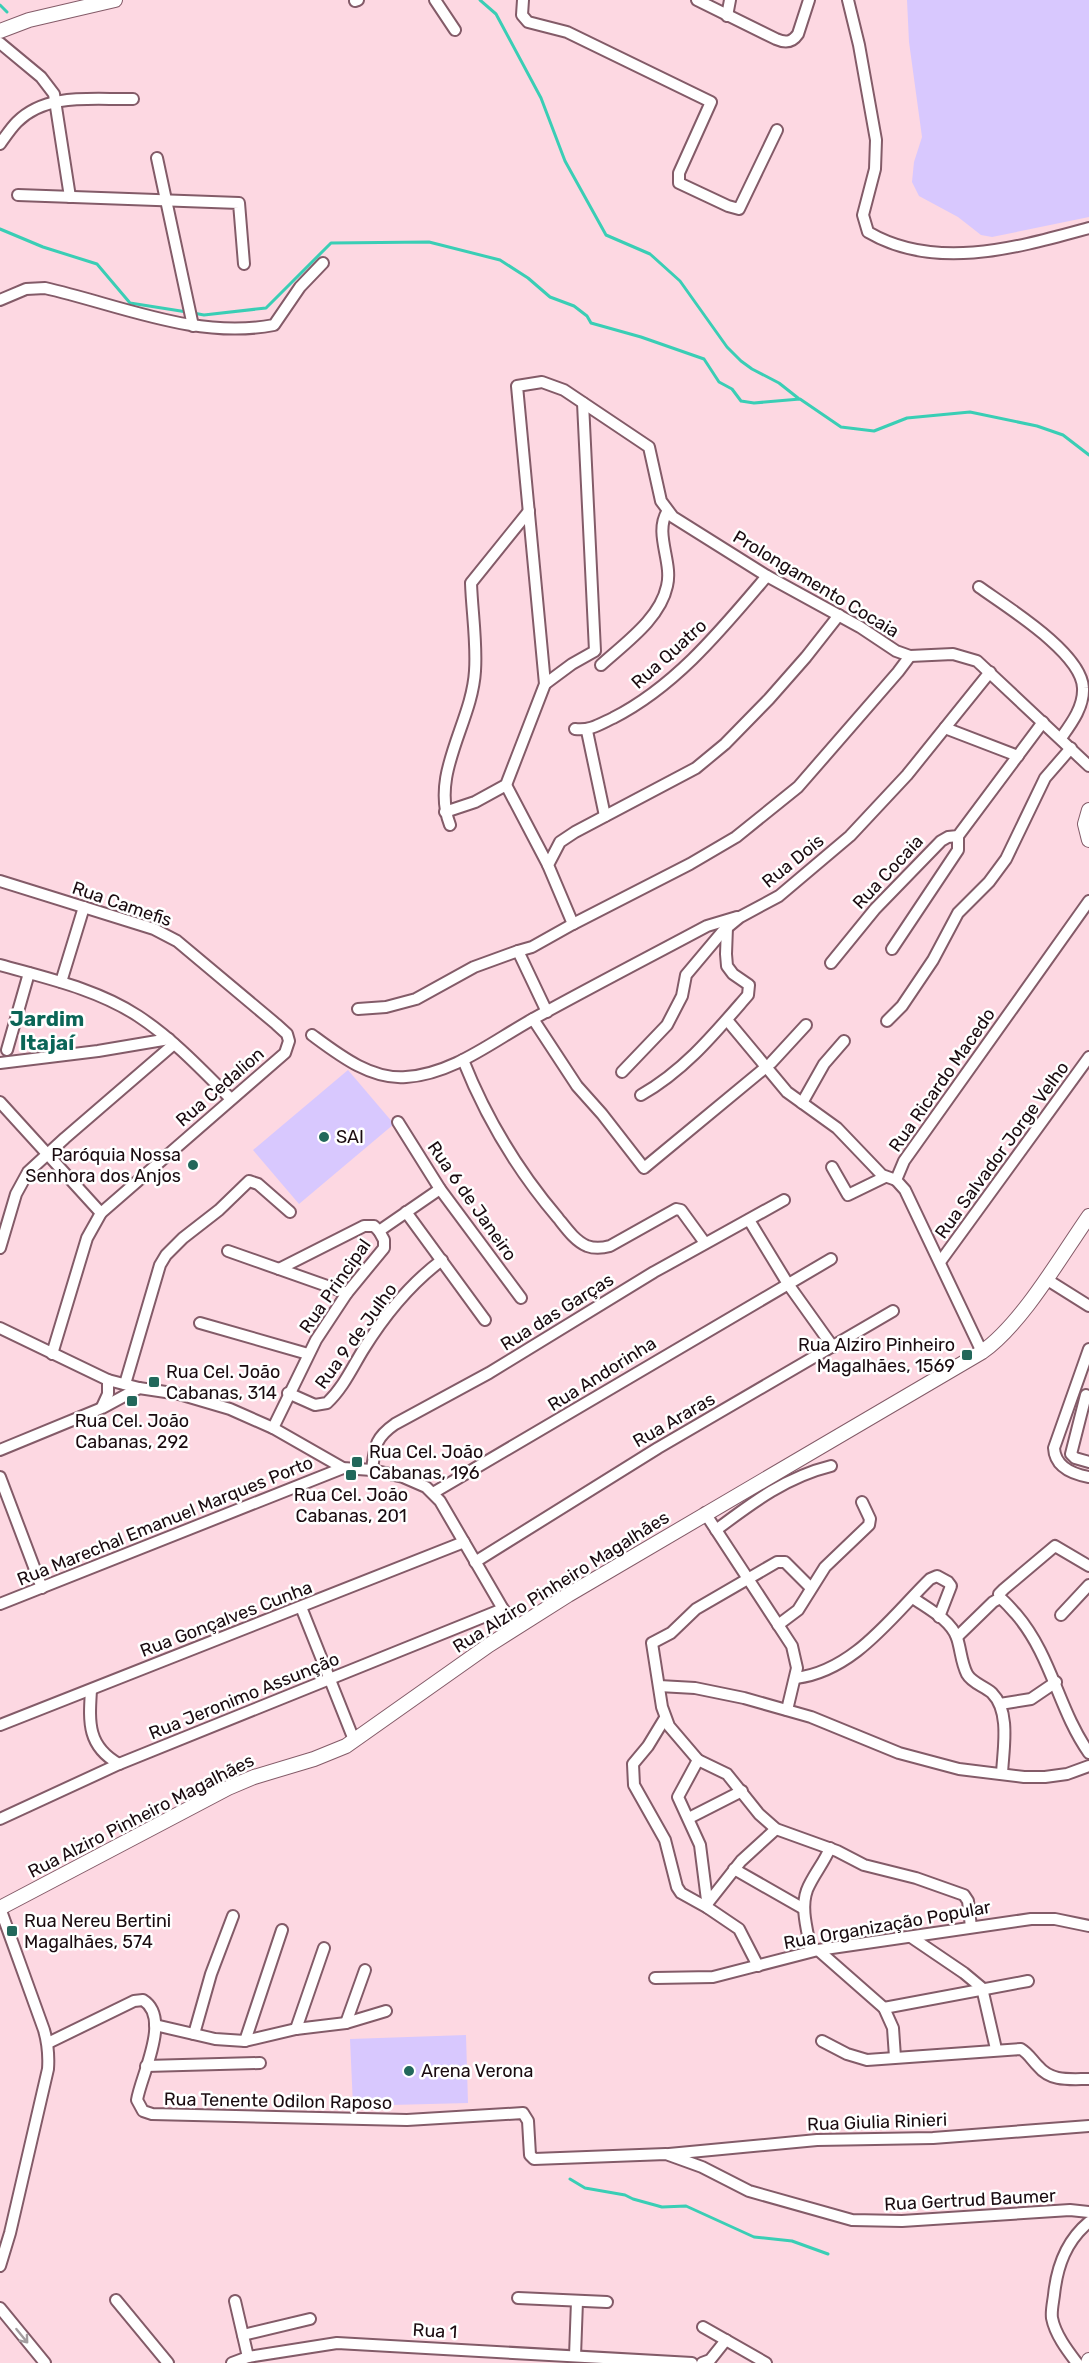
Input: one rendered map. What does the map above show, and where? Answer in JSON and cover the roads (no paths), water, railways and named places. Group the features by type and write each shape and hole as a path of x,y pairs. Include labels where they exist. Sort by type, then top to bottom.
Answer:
{"street":[{"path":"0,31 29,20 115,0"},
{"path":"435,0 455,30"},
{"path":"523,0 522,15 528,22 567,32 711,102 679,173 679,183 739,209 777,130"},
{"path":"697,0 776,39 787,42 798,34 809,0"},
{"path":"727,16 730,0"},
{"path":"848,0 859,45 876,140 875,170 863,215 868,232 919,252 953,254 997,249 1089,228"},
{"path":"0,43 49,85 56,101 70,197"},
{"path":"0,144 16,122 38,106 56,101 133,99"},
{"path":"157,158 192,322"},
{"path":"18,195 239,203 244,264"},
{"path":"0,300 26,289 45,288 231,330 274,325 300,287 322,263"},
{"path":"445,813 475,802 506,785 545,684 517,386 542,382 564,390 650,447 661,501 667,512 662,524 668,586 658,609 601,665"},
{"path":"545,684 595,651 583,403"},
{"path":"450,825 445,813 447,778 452,752 466,713 475,672 471,583 529,511"},
{"name":"Prolongamento Cocaia","path":"667,512 767,576 839,615 888,647 910,656 953,654 977,661 1089,766"},
{"name":"Rua Quatro","path":"587,731 631,709 664,685 716,636 767,576"},
{"path":"979,587 1057,646 1080,672 1082,699 1061,738"},
{"path":"548,865 563,839 678,779 696,768 724,744 806,657 839,615"},
{"path":"358,1009 386,1007 416,999 474,967 532,947 724,845 752,826 816,769 910,656"},
{"name":"Rua Dois","path":"622,1072 667,1025 682,996 686,975 727,927 740,917 781,895 850,836 894,790 990,672"},
{"name":"Rua Cocaia","path":"831,963 875,909 941,841 948,837 958,836 1043,722"},
{"path":"945,728 1018,756"},
{"path":"575,729 587,731 604,816"},
{"path":"887,1021 902,1006 933,960 958,913 989,882 1006,859 1045,778 1071,748"},
{"path":"506,785 548,865 573,924"},
{"path":"1089,810 1085,824 1089,840"},
{"path":"892,949 958,850 958,836"},
{"name":"Rua Camefis","path":"0,881 154,929 177,941 276,1024"},
{"name":"Rua Ricardo Macedo","path":"982,1352 905,1190 890,1179 1089,901"},
{"path":"61,982 84,907"},
{"path":"312,1035 347,1060 385,1076 406,1077 427,1073 463,1060 533,1019 707,926 729,918 740,917"},
{"path":"641,1095 690,1060 748,995 749,985 733,974 728,966 727,927"},
{"path":"518,951 547,1012"},
{"path":"0,964 61,982 104,998 136,1014 172,1041 231,1099"},
{"path":"26,1059 4,1049 29,973"},
{"path":"533,1019 577,1086 644,1168 766,1067 806,1025"},
{"path":"727,1020 777,1082 837,1128 890,1179 848,1196 832,1167"},
{"name":"Rua Cedalion","path":"52,1354 87,1238 101,1213 288,1047 289,1041 286,1034 276,1024"},
{"path":"0,1063 172,1041"},
{"path":"0,1248 20,1186 28,1172 172,1041"},
{"path":"802,1103 824,1064 844,1041"},
{"name":"Rua Salvador Jorge Velho","path":"940,1262 1089,1057"},
{"path":"463,1060 482,1104 518,1165 536,1193 577,1239 590,1247 610,1246 676,1209 681,1210 705,1243"},
{"path":"0,1102 101,1213"},
{"name":"Rua 6 de Janeiro","path":"398,1122 440,1189 521,1298"},
{"path":"125,1384 160,1265 173,1246 251,1181 290,1212"},
{"name":"Rua Principal","path":"273,1428 308,1354 347,1293 384,1248 384,1240 379,1231 440,1189"},
{"name":"Rua das Garças","path":"372,1470 377,1441 395,1424 489,1373 705,1243 784,1200"},
{"path":"406,1212 485,1320"},
{"name":"Rua Alziro Pinheiro Magalhães","path":"0,1908 228,1788 261,1774 329,1754 354,1740 518,1627 705,1513 982,1352 1002,1335 1046,1279 1089,1216"},
{"path":"748,1220 833,1347"},
{"path":"279,1269 364,1226 374,1226 379,1231"},
{"path":"228,1251 347,1293"},
{"name":"Rua Andorinha","path":"433,1493 537,1434 645,1367 831,1259"},
{"name":"Rua 9 de Julho","path":"288,1393 315,1405 327,1403 340,1388 383,1321 411,1287 442,1260"},
{"path":"1046,1279 1089,1306"},
{"name":"Rua Araras","path":"475,1562 658,1448 893,1311"},
{"path":"200,1323 308,1354"},
{"path":"0,1328 108,1380 212,1402 273,1428 343,1468 372,1470 417,1482 433,1493 503,1609 518,1627"},
{"path":"1089,1349 1056,1441 1054,1453 1060,1463 1070,1472 1089,1477"},
{"path":"102,1408 108,1394 108,1380"},
{"path":"0,1450 102,1408 140,1388"},
{"path":"1075,1391 1088,1396 1071,1454 1075,1458 1089,1462"},
{"path":"716,1530 756,1499 777,1487 831,1466"},
{"name":"Rua Marechal Emanuel Marques Porto","path":"0,1605 343,1468"},
{"path":"0,1477 42,1588"},
{"path":"778,1625 798,1610 830,1562 869,1525 870,1519 862,1502"},
{"path":"705,1513 778,1625 795,1656 796,1677 787,1710"},
{"name":"Rua Gonçalves Cunha","path":"0,1725 464,1542"},
{"path":"1089,1566 1056,1546 999,1594 1035,1639 1056,1683 1074,1730 1089,1753"},
{"path":"811,1588 789,1565 781,1561 696,1609 671,1633 652,1643 665,1718 675,1734 698,1760 727,1774 759,1814 776,1829 830,1848 864,1865 916,1878 964,1895 968,1900 971,1927"},
{"path":"796,1677 819,1671 860,1649 884,1629 933,1577 940,1577 948,1582 950,1588 939,1617"},
{"path":"1061,1615 1089,1585"},
{"path":"913,1598 939,1617 957,1637 961,1661 969,1678 990,1692 1000,1704 1003,1726 1002,1774"},
{"path":"957,1637 1000,1598"},
{"path":"301,1607 354,1740"},
{"name":"Rua Jeronimo Assunção","path":"0,1819 119,1764 503,1609"},
{"path":"1000,1704 1031,1699 1056,1683"},
{"path":"659,1686 711,1690 787,1710 933,1764 1045,1778 1067,1774 1089,1766"},
{"path":"91,1690 92,1733 101,1751 119,1764"},
{"path":"665,1718 648,1746 633,1764 634,1785 665,1840 677,1887 681,1893 708,1906 740,1929 758,1966"},
{"path":"698,1760 679,1793 679,1800 689,1818 699,1845 708,1906"},
{"path":"689,1818 742,1791"},
{"path":"708,1906 734,1869 776,1829"},
{"path":"830,1848 806,1892 804,1909 815,1950 884,2008 893,2028 896,2057"},
{"path":"734,1869 804,1909"},
{"path":"0,1908 48,2043 48,2069 10,2234 0,2266"},
{"path":"194,2034 211,1974 233,1916"},
{"name":"Rua Organização Popular","path":"655,1978 713,1977 815,1950 1030,1918 1055,1919 1089,1926"},
{"path":"245,2041 282,1930"},
{"path":"911,1937 982,1988 996,2049"},
{"path":"296,2030 324,1948"},
{"path":"346,2023 365,1970"},
{"path":"884,2008 1028,1981"},
{"path":"48,2043 139,2000 148,2004 155,2025 215,2039 245,2041 296,2030 346,2023 386,2012"},
{"name":"Rua Tenente Odilon Raposo","path":"155,2025 153,2046 137,2100 142,2111 152,2114 389,2120 523,2113 527,2116 530,2155"},
{"path":"822,2041 858,2058 875,2060 996,2049 1021,2049 1049,2076 1060,2079 1089,2079"},
{"path":"146,2066 222,2066 260,2063"},
{"name":"Rua Giulia Rinieri","path":"530,2155 538,2159 666,2154 818,2140 933,2138 1089,2126"},
{"path":"692,2151 692,2163"},
{"name":"Rua Gertrud Baumer","path":"666,2154 692,2163 749,2191 852,2220 902,2221 1076,2210 1089,2212"},
{"path":"1077,2363 1055,2329 1051,2316 1056,2281 1065,2252 1073,2238 1089,2222"},
{"path":"518,2298 607,2302"},
{"path":"116,2300 168,2363"},
{"path":"235,2301 248,2357"},
{"path":"575,2356 577,2301"},
{"path":"0,2308 45,2363"},
{"path":"243,2335 310,2319"},
{"path":"703,2327 766,2363"},
{"path":"702,2363 710,2360 726,2340"},
{"name":"Rua 1","path":"232,2363 248,2357 337,2343 575,2356 616,2361 692,2363"}],"waterway":[{"path":"480,0 496,14 541,98 565,161 606,235 650,254 680,281 727,347 741,361 779,383 798,398"},
{"path":"0,5 7,12"},
{"path":"0,229 43,247 97,264 130,303 187,312"},
{"path":"193,313 204,315 266,308 331,243 429,242 500,260 528,278 550,297 574,306 587,316 591,323 641,337 704,359 719,382 732,389 741,401 754,403 800,399 841,427 874,431 907,418 970,412 1037,426 1063,435 1089,455"},
{"path":"570,2179 585,2188 625,2195 662,2207 686,2206 754,2237 792,2241 828,2254"}],"place":[{"name":"SAI","path":"324,1137"},
{"name":"Paróquia Nossa Senhora dos Anjos","path":"193,1165"},
{"name":"Rua Alziro Pinheiro Magalhães, 1569","path":"967,1355"},
{"name":"Rua Cel. João Cabanas, 314","path":"154,1382"},
{"name":"Rua Cel. João Cabanas, 292","path":"132,1401"},
{"name":"Rua Cel. João Cabanas, 196","path":"357,1462"},
{"name":"Rua Cel. João Cabanas, 201","path":"351,1475"},
{"name":"Rua Nereu Bertini Magalhães, 574","path":"12,1931"},
{"name":"Arena Verona","path":"409,2071"}],"district":[{"name":"Jardim Itajaí","path":"47,1031"}]}
